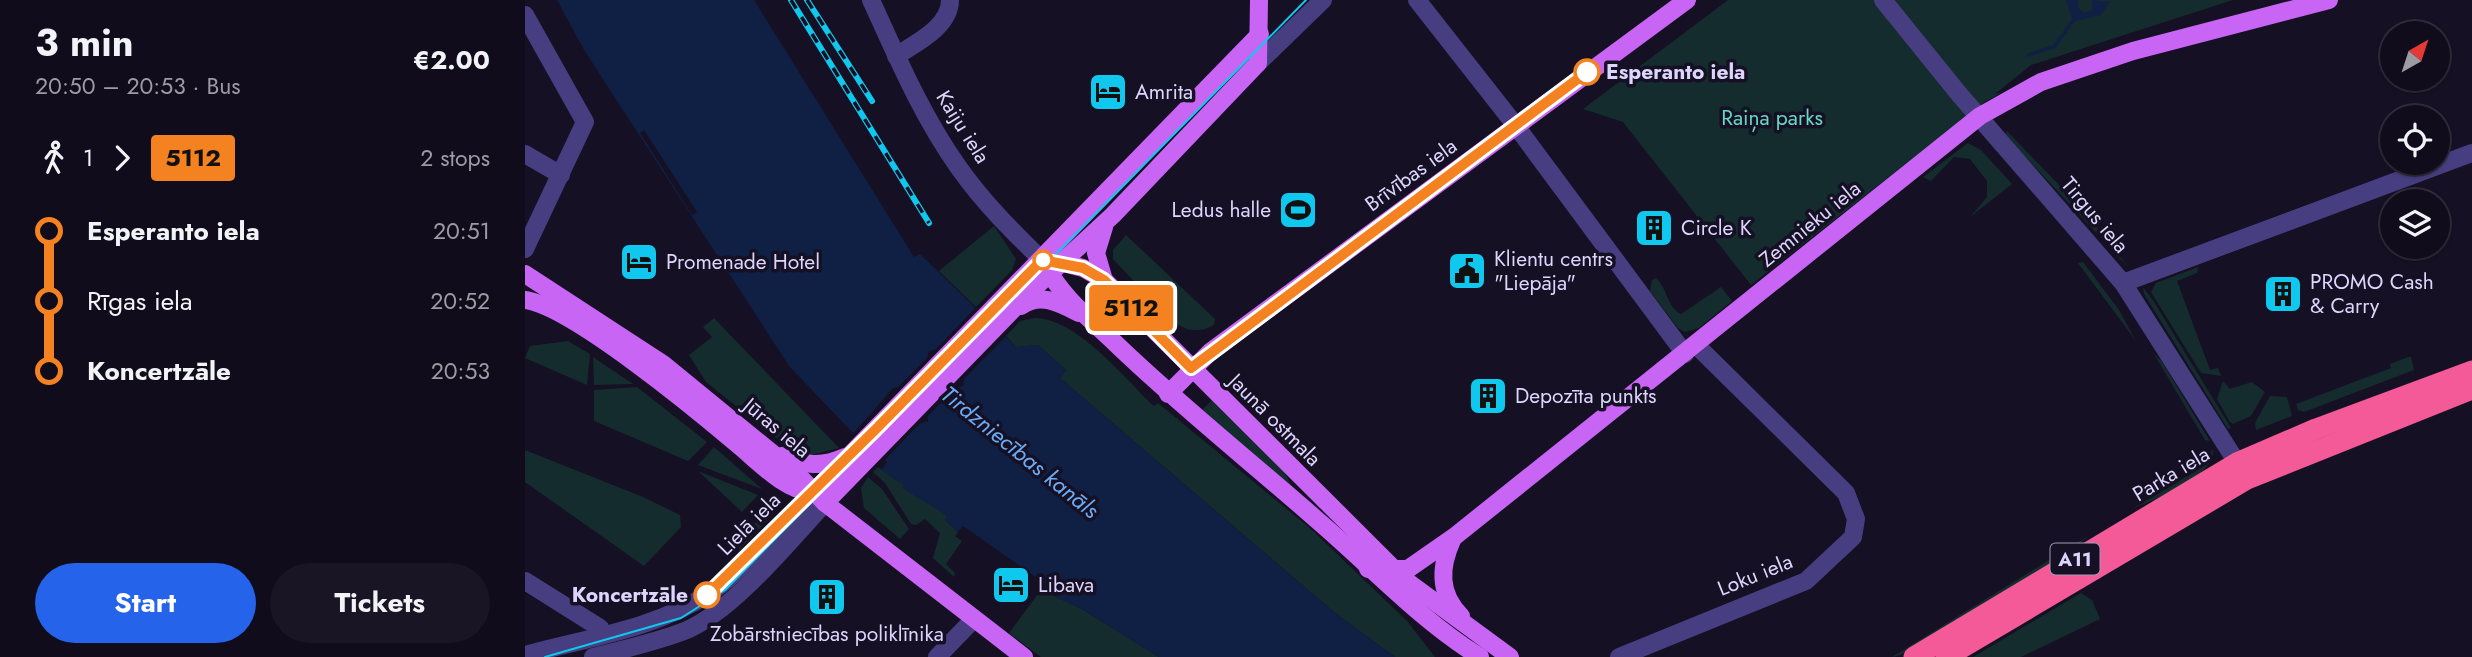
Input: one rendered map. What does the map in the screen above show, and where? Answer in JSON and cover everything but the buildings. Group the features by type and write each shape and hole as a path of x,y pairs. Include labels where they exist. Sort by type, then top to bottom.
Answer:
{"highway":[{"name":"Parka iela","path":"1914,657 2316,429 2472,371"},
{"name":"Parka iela","path":"1946,657 2242,471 2472,389"}],"main road":[{"path":"997,316 1113,215 1258,63 1259,0"},
{"name":"Brīvības iela","path":"1168,394 1191,368 1688,0"},
{"name":"Zemnieku iela","path":"1368,569 1408,569 1454,537 1980,116 2041,82 2107,60 2329,0"},
{"path":"1052,266 1260,34"},
{"path":"1104,280 1096,253 1104,227 1113,215"},
{"name":"Jaunā ostmala","path":"1052,266 1083,268 1104,280 1393,569 1484,649"},
{"name":"Jaunā ostmala","path":"1052,266 1088,318 1168,394 1317,519 1368,569 1432,624 1484,649 1510,657"},
{"path":"525,274 525,291"},
{"name":"Jūras iela","path":"525,274 663,364 770,451 811,487 819,498"},
{"path":"997,316 1039,299 1062,304 1088,318"},
{"name":"Jūras iela","path":"525,300 543,303 577,325 643,370 784,482 819,498"},
{"name":"Lielā iela","path":"819,498 997,316"},
{"path":"770,451 811,465 827,465 859,457"},
{"path":"819,498 1024,657"},
{"path":"1454,537 1443,562 1446,595 1484,649"}],"street":[{"name":"Kaiju iela","path":"871,0 897,57 958,167 1003,222 1052,266"},
{"path":"897,57 937,27 950,11 950,0"},
{"path":"1258,63 1323,0"},
{"path":"1416,0 1691,349"},
{"name":"Tirgus iela","path":"1883,0 2123,283 2242,471"},
{"path":"525,15 585,122 525,248"},
{"path":"2123,283 2472,153"},
{"path":"525,154 561,175"},
{"name":"Loku iela","path":"1619,657 1806,581 1853,537 1856,519 1846,493 1691,349"},
{"name":"Lielā iela","path":"525,655 550,653 677,612 707,595 819,498"},
{"name":"Lielā iela","path":"593,657 687,630 706,619 731,600 819,498"},
{"path":"525,581 600,628"},
{"path":"937,657 974,619"}],"green space":[{"name":"Raiņa parks","path":"1728,0 2233,0 2031,65 1995,94 2003,92 1986,101 1751,285 1623,122 1583,109"},
{"path":"2007,131 2085,212 2129,268 2021,152 2006,134"},
{"path":"1968,143 1981,150 2012,184 1970,217 1987,197 1987,181 1970,159 1954,157 1931,181 1923,177"},
{"path":"994,226 1016,259 1012,270 976,307 939,271"},
{"path":"1126,235 1215,319 1214,325 1193,330 1175,322 1165,311 1176,299 1172,296 1166,302 1155,291 1161,285 1158,281 1144,292 1113,259 1113,250"},
{"path":"2083,262 2119,310 2136,341 2078,263"},
{"path":"2198,267 2197,273 2177,281 2210,370 2218,368 2221,376 2201,373 2151,292 2156,283"},
{"path":"1656,278 1672,307 1681,314 1721,287 1732,301 1699,328 1685,332 1678,328 1650,291 1652,280"},
{"path":"2143,287 2231,428 2228,429 2144,294"},
{"path":"714,318 839,448 811,455 790,449 706,382 689,355 712,337 703,327"},
{"path":"1034,318 1050,321 1083,338 1154,406 1158,403 1311,529 1407,621 1435,657 1395,657 1335,613 1060,378 1066,370 1038,345 1016,347 1006,336 1020,321"},
{"path":"568,341 590,354 587,385 525,358 530,346"},
{"path":"2154,354 2162,362 2210,441 2205,440"},
{"path":"593,357 633,384 594,385"},
{"path":"2411,357 2414,370 2304,412 2298,410 2296,404 2391,368 2390,364"},
{"path":"2223,381 2230,389 2252,382 2265,392 2251,416 2233,424 2230,422 2217,399"},
{"path":"637,387 707,442 688,461 594,421 594,390"},
{"path":"2270,396 2287,397 2292,416 2256,430 2255,423"},
{"path":"1212,400 1285,473 1291,485 1200,412"},
{"path":"714,447 762,489 698,465"},
{"path":"2213,449 2212,459 2195,477 2182,486 2132,509 2199,469"},
{"path":"525,450 643,497 680,515 681,527 644,566 525,482"},
{"path":"878,467 948,516 945,520 958,532 955,536 962,541 946,564 955,573 954,577 933,558 940,533 925,519 916,525 911,524 885,483 873,472"},
{"path":"698,471 758,495 742,512"},
{"path":"868,477 882,489 909,529 900,539 864,508 861,488"},
{"path":"770,507 777,510 739,550 737,542"},
{"path":"2088,536 1991,604 1929,641 1892,657"},
{"path":"1041,590 1082,609 1159,657 1041,657 1009,633"},
{"path":"2081,593 2092,600 2100,619 2021,657 1973,657"}],"water":[{"name":"Tirdzniecības kanāls","path":"557,0 754,0 914,257 920,254 1016,347 1038,345 1066,370 1060,378 1335,613 1395,657 1159,657 1082,609 1041,590 1046,584 963,526 958,532 945,520 948,516 902,488 903,485 881,470 887,462 851,431 789,366 584,50"},
{"path":"2066,0 2078,0 2078,8 2084,13 2092,10 2092,0 2110,2 2101,15 2073,22"}],"pier":[{"path":"644,130 697,212 692,215 640,133"},
{"path":"979,304 1008,334 964,379 963,386 955,388 928,416 928,421 919,424 882,463 851,436 893,388 898,387 927,358 929,351 935,350"}],"waterway":[{"path":"2029,55 2055,46 2074,19"}],"tram line":[{"path":"545,657 681,618 725,590 1306,0"}],"railway":[{"path":"791,0 929,223"},
{"path":"807,0 872,101"}],"bus line":[{"name":"5112","path":"707,595 876,429 1042,260 1083,268 1104,280 1191,368 1587,72"}],"place":[{"name":"Esperanto iela","path":"1587,72"},
{"name":"Amrita","path":"1108,92"},
{"name":"Ledus halle","path":"1298,210"},
{"name":"Circle K","path":"1654,228"},
{"name":"Promenade Hotel","path":"639,262"},
{"name":"Klientu centrs \"Liepāja\"","path":"1467,271"},
{"name":"PROMO Cash & Carry","path":"2283,294"},
{"name":"Depozīta punkts","path":"1488,396"},
{"name":"Libava","path":"1011,585"},
{"name":"Koncertzāle","path":"707,595"},
{"name":"Zobārstniecības poliklīnika","path":"827,597"}]}
